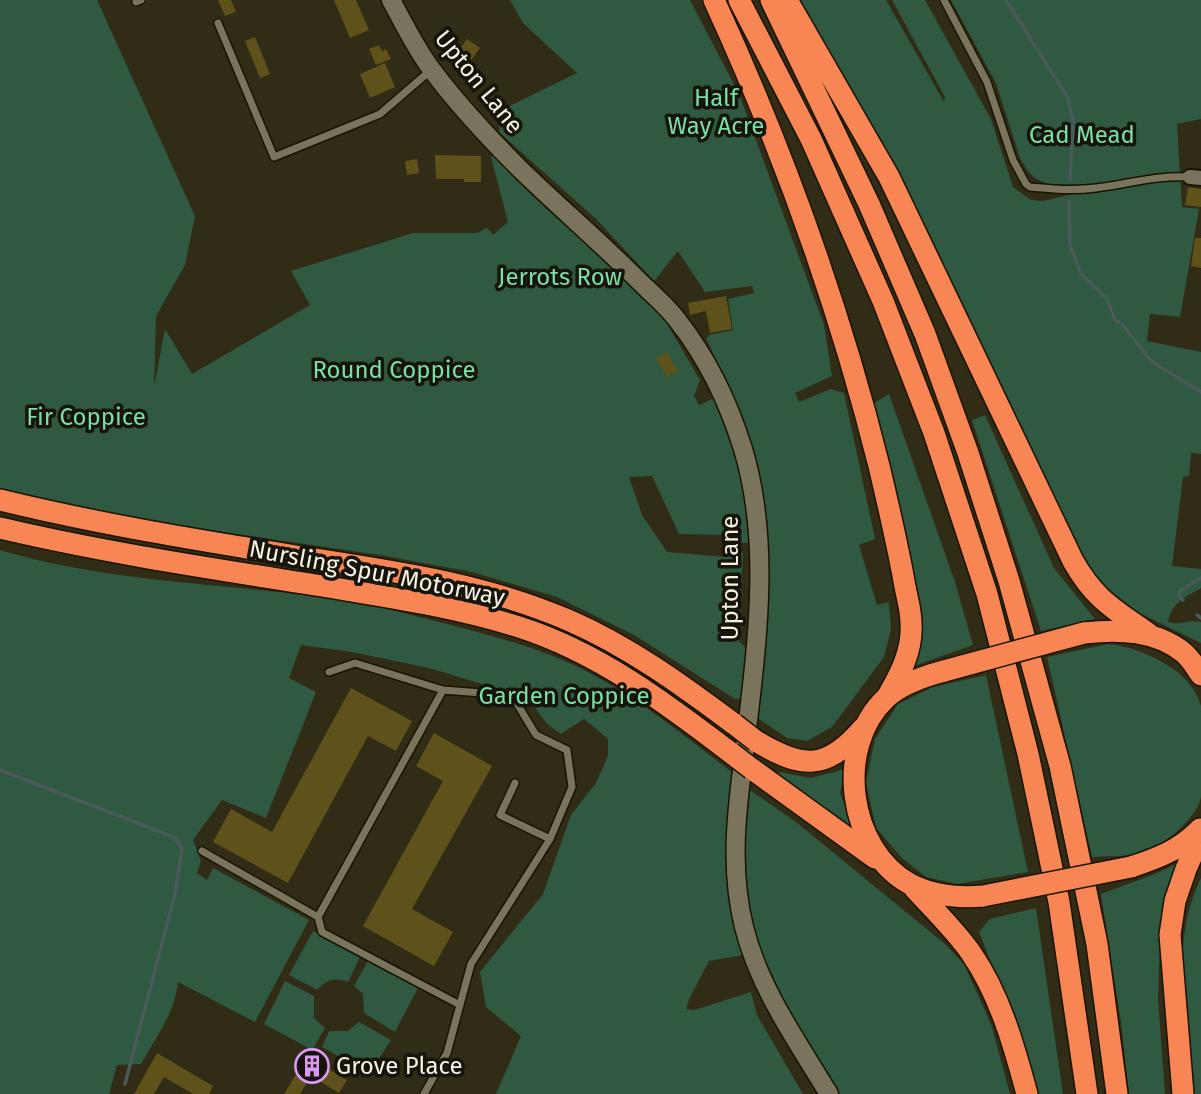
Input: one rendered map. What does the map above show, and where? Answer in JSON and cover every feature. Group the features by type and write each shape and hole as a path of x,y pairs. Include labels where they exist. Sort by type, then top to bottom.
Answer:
{"highway":[{"path":"715,0 752,81 831,297 860,390 911,623 909,646 902,671 868,722 857,753 854,779 858,813 867,839 885,866"},
{"path":"739,0 811,139 883,301 934,433 987,594 1028,754 1059,902 1087,1094"},
{"path":"771,0 869,204 925,334 968,453 1009,581 1060,766 1097,944 1117,1094"},
{"path":"787,0 889,177 1078,571 1100,600 1149,634 1193,656 1201,675"},
{"name":"Nursling Spur Motorway","path":"0,500 184,538 377,569 484,590 558,616 605,638 685,688 755,741 785,757 805,761 821,760 842,750 868,722"},
{"name":"Nursling Spur Motorway","path":"0,528 78,546 387,597 519,627 614,670 688,720 825,824 910,884"},
{"path":"887,697 926,676 1084,633 1126,631 1149,634"},
{"path":"910,884 958,898 983,896 1131,867 1174,851 1201,828"},
{"path":"1183,1094 1170,935 1179,891 1201,835"},
{"path":"910,884 971,953 995,998 1014,1045 1027,1094"}],"street":[{"name":"Upton Lane","path":"391,0 431,69 518,167 677,319 701,355 727,405 743,448 754,492 760,560 757,623 735,834 736,880 744,926 757,969 829,1094"}],"lane":[{"path":"944,0 987,82 1013,160 1030,187 1065,191 1167,176 1196,177"},
{"path":"218,23 274,157 380,114 431,69"},
{"path":"329,672 355,663 443,690 482,692 516,702 536,735 567,750 572,787 550,839 471,964 447,1053 424,1094"},
{"path":"443,690 318,917 322,932 460,1005"},
{"path":"515,783 500,815 550,839"},
{"path":"202,851 318,917"}],"green space":[{"path":"0,0 97,0 195,216 185,265 156,316 154,387 165,329 192,374 310,305 291,271 413,233 477,233 487,228 493,235 508,222 491,157 497,151 569,219 663,317 700,380 694,396 699,405 717,397 737,447 753,543 725,543 725,535 679,534 652,476 629,477 642,515 667,552 725,557 726,553 743,553 738,640 749,651 745,698 735,699 634,635 557,597 472,572 380,555 88,512 0,490"},
{"name":"Half Way Acre","path":"510,0 690,0 739,94 824,325 832,376 795,393 799,402 831,389 844,393 875,539 859,545 877,605 889,602 891,630 884,657 832,727 807,741 787,738 753,715 766,577 763,495 757,468 706,339 709,335 733,330 728,299 754,293 752,286 705,292 678,251 654,281 595,218 500,133 497,112 577,73 523,23"},
{"name":"Cad Mead","path":"797,0 886,0 944,102 945,97 892,0 925,0 991,119 1013,187 1031,200 1043,201 1073,194 1073,185 1047,184 1027,170 1020,158 996,83 951,0 1201,0 1201,119 1177,124 1182,207 1199,209 1180,317 1150,314 1147,341 1201,352 1201,454 1191,453 1189,476 1183,477 1172,566 1201,569 1201,588 1176,605 1168,622 1201,622 1201,643 1121,604 1090,575"},
{"path":"889,394 955,582 973,645 911,667 871,405"},
{"path":"985,415 1054,568 1095,619 1041,631 972,420"},
{"name":"Garden Coppice","path":"0,550 44,562 134,577 316,596 385,608 550,655 600,679 648,709 737,776 743,955 709,961 686,1009 694,1010 751,992 757,1015 803,1094 496,1094 521,1036 486,1007 480,972 543,894 571,815 596,783 608,756 608,739 584,719 561,734 547,724 532,704 482,684 429,668 352,652 301,645 289,678 316,692 266,818 222,800 193,840 201,861 197,873 207,880 213,868 309,920 255,1022 178,982 169,1014 141,1064 117,1065 109,1094 0,1094"},
{"path":"1108,644 1150,655 1176,671 1196,693 1201,706 1201,797 1198,806 1185,823 1158,845 1134,854 1092,857 1047,657"},
{"path":"986,675 1028,872 957,884 926,877 902,858 876,828 866,782 875,739 898,704 933,687"},
{"path":"845,769 840,793 857,834 781,778 779,772 811,778"},
{"path":"750,790 796,822 945,944 964,964 991,1024 1010,1094 835,1094 788,1015 762,959 752,930 745,901 742,870"},
{"path":"1176,864 1160,937 1158,999 1165,1094 1129,1094 1101,894"},
{"path":"1201,878 1201,1094 1194,1094 1184,1012 1182,957 1191,903"},
{"path":"1036,908 1063,1094 1029,1094 1006,1001 979,932 990,919"},
{"path":"313,931 360,957 348,982 331,980 317,990 289,975"},
{"path":"368,961 418,988 395,1032 364,1013 363,994 354,986"},
{"path":"285,981 314,996 314,1018 325,1028 312,1050 264,1024"},
{"path":"359,1022 391,1040 369,1074 322,1047 329,1031 348,1031"}],"building":[{"path":"218,0 231,0 236,12 225,16"},
{"path":"334,0 356,0 369,30 350,38"},
{"path":"255,37 270,74 260,78 245,41"},
{"path":"467,39 480,48 464,66 453,58"},
{"path":"379,45 382,51 386,49 391,59 376,65 369,49"},
{"path":"385,63 395,87 370,98 360,74"},
{"path":"435,155 481,156 481,182 436,179"},
{"path":"417,159 419,173 407,175 405,161"},
{"path":"1188,187 1201,189 1201,207 1185,205"},
{"path":"1195,238 1201,238 1201,268 1191,266"},
{"path":"726,296 732,329 710,333 706,311 690,315 688,303"},
{"path":"667,352 678,371 667,377 656,358"},
{"path":"351,688 412,721 396,751 368,736 288,883 213,842 231,809 272,832"},
{"path":"434,733 492,766 412,909 453,932 434,966 363,926 443,781 416,766"},
{"path":"157,1053 213,1086 209,1094 193,1094 164,1077 154,1094 134,1094"},
{"name":"Grove Place","path":"307,1056 347,1080 339,1093 311,1076 300,1094 284,1094"}],"waterway":[{"path":"1006,0 1068,98 1073,121 1070,180"},
{"path":"1069,201 1070,245 1081,274 1107,299 1115,320 1123,325 1151,361 1201,392"},
{"path":"1183,600 1179,597 1180,591 1201,578"},
{"path":"1197,615 1201,618"},
{"path":"0,770 166,834 175,838 182,848 175,894 125,1084"}],"place":[{"name":"Grove Place","path":"312,1066"}],"park label":[{"name":"Jerrots Row","path":"560,277"},
{"name":"Round Coppice","path":"394,370"},
{"name":"Fir Coppice","path":"86,417"}]}
